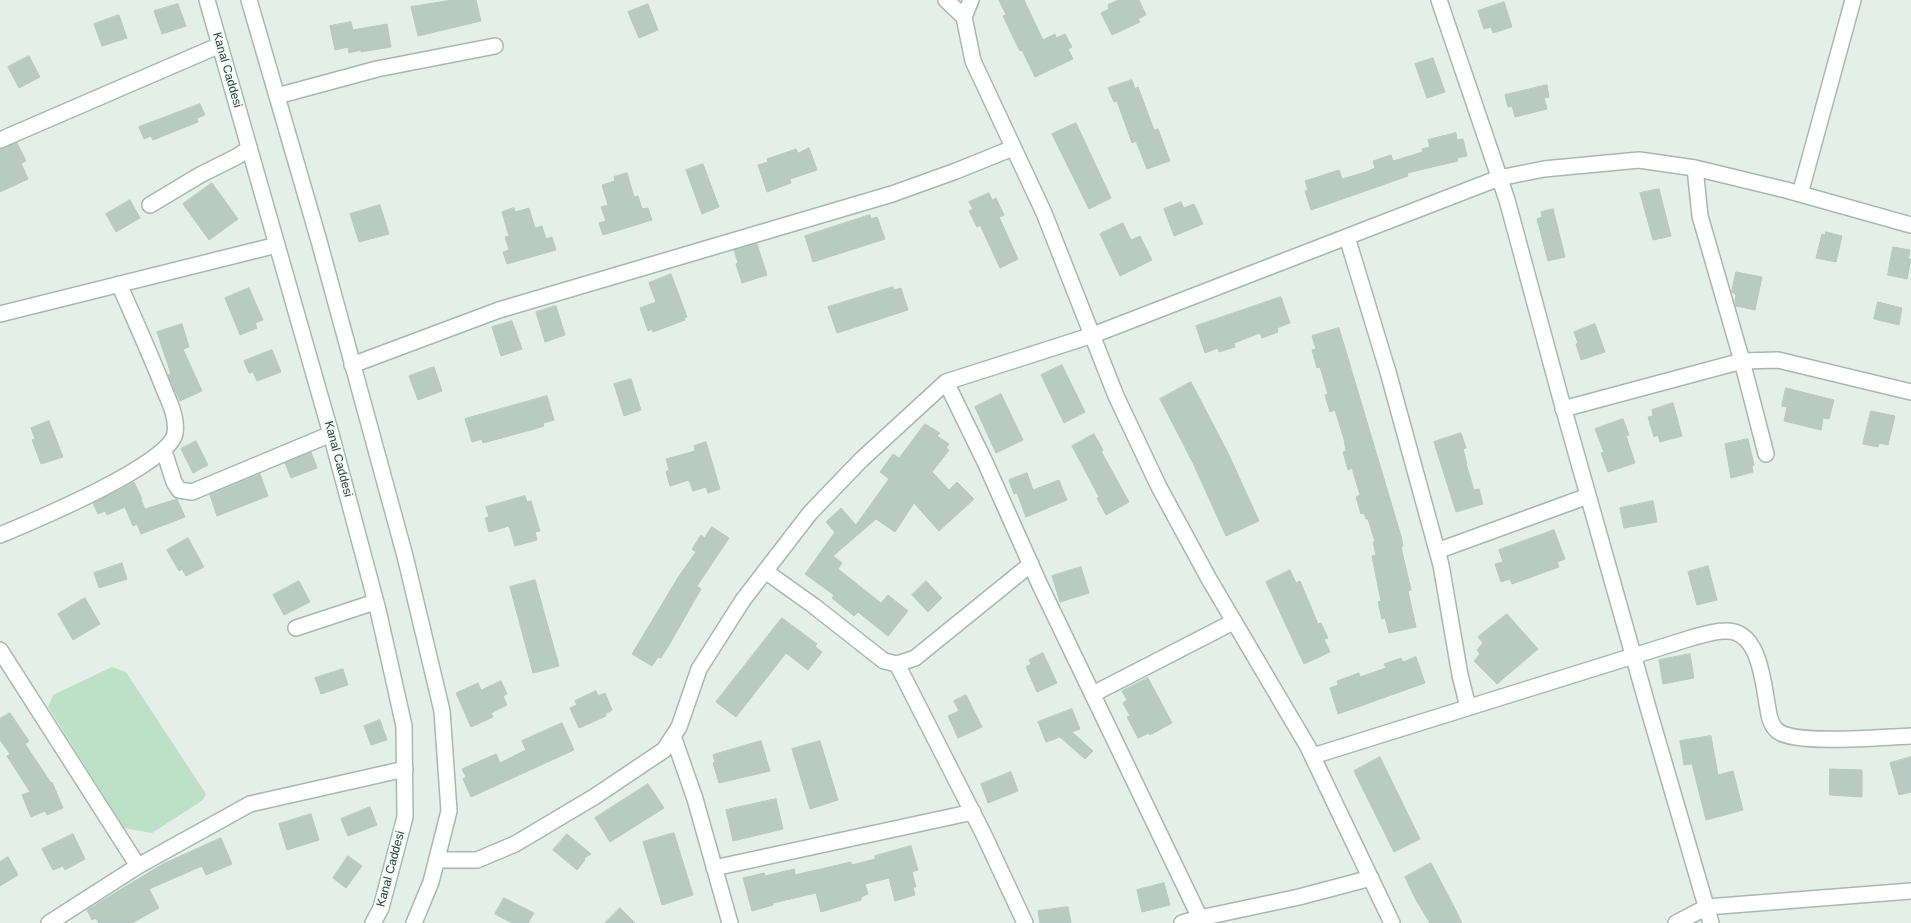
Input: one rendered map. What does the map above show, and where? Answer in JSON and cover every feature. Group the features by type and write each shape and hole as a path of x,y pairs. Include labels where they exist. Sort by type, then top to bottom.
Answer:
{"street":[{"name":"Kanal Caddesi","path":"207,0 332,434 376,602 404,726 405,817 381,908 373,923"},
{"path":"249,0 405,556 442,711 449,811 431,882 414,923"},
{"path":"946,0 964,17"},
{"path":"971,0 964,17 973,61 1044,213 1116,396 1159,487 1234,622 1313,756 1392,923"},
{"path":"1439,0 1507,200 1563,409 1711,923"},
{"path":"1800,194 1853,0"},
{"path":"0,140 220,45"},
{"path":"277,96 377,69 495,46"},
{"path":"150,205 249,148"},
{"path":"352,365 499,310 892,194 1014,148"},
{"path":"437,860 478,860 515,844 594,797 664,750 679,727 699,669 743,600 765,571 810,513 855,467 946,382 1093,335 1499,178 1544,169 1639,160 1695,168 1800,194 1911,225"},
{"path":"1695,168 1700,216 1742,361 1766,454"},
{"path":"1347,237 1388,372 1441,565 1460,675 1468,707"},
{"path":"0,314 277,245"},
{"path":"0,535 52,513 139,468 168,448 175,435 175,417 119,284"},
{"path":"1563,409 1742,361 1778,360 1911,392"},
{"path":"946,382 985,462 1030,564 1200,918"},
{"path":"164,451 174,482 179,490 192,492 332,434"},
{"path":"1437,551 1588,496"},
{"path":"765,571 814,606 884,661 897,664 915,658 1030,564"},
{"path":"296,628 376,602"},
{"path":"1092,694 1234,622"},
{"path":"1313,756 1633,655 1726,630 1742,634 1755,649 1769,715 1773,727 1777,731 1787,736 1843,739 1911,736"},
{"path":"0,650 138,866"},
{"path":"897,664 973,812 1025,923"},
{"path":"673,736 695,799 730,923"},
{"path":"49,923 138,866 250,804 405,770"},
{"path":"714,868 973,812"},
{"path":"1182,923 1299,897 1371,878"},
{"path":"1676,923 1707,907 1911,891"}],"green space":[{"path":"112,667 126,672 206,794 203,800 152,833 124,828 48,707 53,695"}],"building":[{"path":"453,0 476,0 481,21 418,36 411,7"},
{"path":"999,0 1024,0 1043,40 1055,34 1056,38 1065,34 1072,47 1068,49 1073,59 1035,77 1003,16 1006,15"},
{"path":"1119,0 1139,0 1146,15 1138,19 1140,22 1112,35 1101,13 1109,9 1108,5"},
{"path":"1504,2 1512,27 1493,33 1491,27 1484,29 1478,11"},
{"path":"178,4 186,26 162,34 154,11"},
{"path":"648,4 658,30 639,38 628,12"},
{"path":"119,15 127,38 102,46 94,24"},
{"path":"351,22 353,30 387,24 391,47 349,53 348,47 335,50 330,26"},
{"path":"29,56 40,77 19,88 8,67"},
{"path":"1433,58 1445,92 1427,98 1415,64"},
{"path":"1132,80 1135,89 1138,87 1154,130 1158,129 1170,161 1147,169 1136,141 1132,143 1117,101 1114,102 1108,88"},
{"path":"1547,85 1549,97 1544,98 1547,109 1515,117 1512,106 1508,107 1505,95"},
{"path":"200,104 205,115 197,118 198,122 153,140 151,136 144,139 139,127"},
{"path":"1076,123 1111,198 1089,209 1052,134"},
{"path":"1456,133 1457,140 1463,139 1467,156 1457,158 1458,161 1407,173 1408,176 1311,210 1305,191 1308,190 1305,181 1339,170 1342,179 1366,172 1375,168 1373,161 1391,155 1393,161 1423,152 1422,149 1430,147 1428,140"},
{"path":"17,143 26,161 21,163 28,179 0,192 0,149"},
{"path":"809,148 817,170 790,179 791,183 767,192 758,165 768,162 767,159 796,149 798,153"},
{"path":"703,164 719,207 702,214 686,170"},
{"path":"627,173 634,197 638,196 642,209 648,208 652,220 603,235 599,223 606,221 601,207 608,205 602,185 615,181 614,177"},
{"path":"212,183 238,219 209,240 183,204"},
{"path":"1659,189 1671,236 1653,240 1640,193"},
{"path":"989,193 992,200 996,198 1004,215 999,217 1018,259 1000,268 980,225 977,227 969,211 973,209 969,202"},
{"path":"130,200 140,218 116,232 106,214"},
{"path":"1181,202 1184,208 1194,204 1203,224 1174,236 1164,209"},
{"path":"380,205 389,234 359,242 350,214"},
{"path":"514,208 515,212 529,208 535,228 542,226 546,239 552,237 556,250 507,264 503,252 509,250 505,237 509,236 502,212"},
{"path":"1553,209 1565,257 1548,261 1537,219 1542,217 1541,212"},
{"path":"870,215 871,219 877,217 885,239 813,262 805,236"},
{"path":"1123,223 1131,240 1140,236 1152,260 1120,276 1100,234"},
{"path":"1826,232 1842,236 1836,262 1816,258 1822,234 1825,235"},
{"path":"757,244 767,275 742,283 734,250"},
{"path":"1893,247 1910,250 1908,259 1911,259 1907,279 1888,275"},
{"path":"1736,272 1762,277 1755,310 1736,306 1736,295 1732,292"},
{"path":"671,274 687,317 684,318 685,320 653,332 652,329 648,331 640,308 656,302 649,283"},
{"path":"893,287 894,290 901,288 908,310 837,333 828,307"},
{"path":"249,288 263,320 255,323 257,328 240,335 225,298"},
{"path":"1281,297 1290,323 1277,328 1278,332 1262,338 1260,333 1234,343 1235,347 1219,352 1218,348 1205,353 1196,326"},
{"path":"1878,302 1902,308 1899,325 1874,319"},
{"path":"556,306 565,335 545,342 536,312"},
{"path":"512,321 522,349 501,356 492,327"},
{"path":"182,324 189,347 183,349 202,391 180,401 168,375 171,374 157,332"},
{"path":"1595,324 1605,352 1581,360 1574,332"},
{"path":"1339,328 1401,536 1403,546 1401,547 1411,590 1408,591 1416,627 1389,633 1385,618 1382,619 1378,602 1381,601 1372,556 1376,555 1373,542 1375,542 1368,519 1366,519 1364,513 1361,514 1356,497 1360,495 1352,468 1348,470 1343,452 1346,451 1344,439 1335,410 1330,412 1325,395 1328,394 1320,367 1317,368 1312,350 1316,349 1312,336"},
{"path":"272,350 281,372 257,381 253,372 249,373 244,361"},
{"path":"1062,365 1085,412 1064,423 1041,375"},
{"path":"434,367 442,391 418,400 409,376"},
{"path":"631,379 641,410 624,416 614,384"},
{"path":"1191,382 1228,453 1259,521 1226,536 1193,463 1160,399"},
{"path":"1786,388 1834,400 1829,419 1823,418 1821,430 1784,421 1787,407 1782,406"},
{"path":"1001,394 1023,440 996,453 975,407"},
{"path":"547,396 554,420 543,423 544,426 483,443 482,439 472,442 465,419"},
{"path":"1673,403 1682,436 1660,442 1658,435 1654,437 1648,417 1653,416 1652,410"},
{"path":"1871,411 1895,416 1888,445 1879,443 1878,447 1863,444"},
{"path":"1623,419 1629,435 1626,436 1635,463 1608,472 1601,453 1604,452 1595,429"},
{"path":"49,421 63,457 41,464 32,440 35,439 31,428"},
{"path":"925,424 940,433 937,436 949,444 946,448 949,450 932,472 949,490 957,482 974,499 939,531 914,503 895,532 876,519 833,556 842,563 838,569 881,603 888,595 908,611 888,636 858,612 854,616 832,598 834,595 805,574 835,532 826,522 841,508 856,525 889,479 880,472 893,454 899,458"},
{"path":"1461,433 1466,448 1463,449 1466,464 1474,490 1479,489 1483,504 1456,512 1434,442"},
{"path":"1094,434 1103,450 1101,451 1129,502 1106,515 1097,498 1099,497 1072,446"},
{"path":"1748,439 1754,465 1752,466 1753,472 1731,478 1725,444"},
{"path":"196,441 208,465 193,473 181,449"},
{"path":"706,442 720,489 708,493 706,487 693,491 689,480 670,486 666,472 669,470 666,459 695,451 694,446"},
{"path":"311,452 317,468 291,478 285,463"},
{"path":"1027,473 1033,490 1059,480 1067,500 1026,517 1017,493 1014,494 1009,480"},
{"path":"260,474 268,496 217,516 210,495"},
{"path":"134,482 145,509 177,499 185,517 141,534 137,524 133,526 125,507 107,515 105,511 98,514 93,503"},
{"path":"525,496 527,502 531,501 540,531 535,532 537,540 515,546 509,526 489,532 485,518 489,517 486,507"},
{"path":"1653,501 1657,522 1624,528 1620,508"},
{"path":"712,527 729,538 697,586 701,589 669,645 661,658 658,657 652,666 632,654 679,576 696,552 692,549 701,535 704,538"},
{"path":"1554,530 1565,559 1557,562 1559,567 1512,584 1510,579 1501,582 1495,564 1503,562 1499,550"},
{"path":"188,538 204,567 186,576 182,569 179,571 167,550"},
{"path":"122,563 127,579 99,588 94,573"},
{"path":"1708,566 1717,600 1697,605 1688,572"},
{"path":"1081,567 1089,593 1060,602 1052,576"},
{"path":"1290,570 1296,583 1300,581 1318,624 1321,623 1328,638 1324,639 1330,652 1304,664 1266,582"},
{"path":"535,580 559,666 533,673 510,587"},
{"path":"299,581 310,602 284,615 273,595"},
{"path":"926,581 942,598 928,612 912,595"},
{"path":"85,598 100,624 73,640 58,614"},
{"path":"1507,614 1538,649 1497,684 1474,661 1480,654 1477,650 1483,643 1478,637"},
{"path":"782,618 817,644 815,646 822,652 808,670 786,653 736,717 716,702"},
{"path":"1043,653 1057,683 1037,692 1026,667 1031,664 1029,660"},
{"path":"1690,654 1694,678 1663,684 1659,660"},
{"path":"1416,657 1425,683 1338,714 1330,688 1338,685 1337,681 1359,673 1360,677 1386,668 1384,664 1401,658 1403,662"},
{"path":"343,669 348,685 321,694 315,678"},
{"path":"1148,678 1172,723 1150,735 1149,733 1138,738 1127,717 1130,716 1123,703 1127,700 1122,691"},
{"path":"501,681 507,694 503,696 507,705 491,713 493,717 471,727 456,693 478,683 481,690"},
{"path":"596,691 598,696 605,693 612,710 605,714 606,716 579,728 570,708 577,705 575,701"},
{"path":"966,695 982,727 958,738 948,716 959,711 954,701"},
{"path":"1072,709 1080,729 1072,732 1093,751 1085,759 1060,737 1046,742 1038,722"},
{"path":"10,713 29,741 25,744 52,782 63,808 47,815 45,811 31,817 22,795 30,792 7,756 10,754 0,740 0,719"},
{"path":"380,720 387,740 371,745 364,726"},
{"path":"562,723 574,750 471,797 463,779 466,777 462,769 496,754 500,763 526,750 522,741"},
{"path":"1711,736 1718,775 1733,771 1743,810 1706,820 1692,764 1684,765 1680,741"},
{"path":"761,741 770,771 719,783 713,763 715,762 713,755"},
{"path":"820,741 838,800 810,809 792,749"},
{"path":"1380,757 1420,839 1394,852 1354,771"},
{"path":"1911,757 1911,792 1899,795 1890,763"},
{"path":"1830,769 1862,770 1862,797 1830,795"},
{"path":"1011,772 1018,791 988,803 981,784"},
{"path":"648,784 664,808 610,842 595,818"},
{"path":"776,799 783,829 733,841 726,810"},
{"path":"370,807 377,825 348,836 341,819"},
{"path":"311,814 319,840 287,850 279,824"},
{"path":"674,833 693,895 662,905 643,842"},
{"path":"73,834 85,859 65,870 63,866 53,870 42,849"},
{"path":"567,834 591,854 584,858 585,860 577,870 553,850"},
{"path":"221,838 232,864 206,875 202,866 149,889 159,908 132,923 99,923 96,918 92,920 87,910 161,865"},
{"path":"911,846 918,870 912,872 916,887 913,887 915,895 895,901 889,878 865,884 868,894 861,897 861,900 821,912 816,893 773,903 773,905 752,911 743,878 764,873 765,876 794,869 795,875 851,862 852,865 875,859 875,856"},
{"path":"348,856 362,866 346,888 333,878"},
{"path":"8,857 18,875 0,886 0,862"},
{"path":"1431,863 1462,923 1430,923 1416,900 1405,877"},
{"path":"1164,883 1170,905 1142,912 1137,890"},
{"path":"504,898 534,913 528,923 512,923 495,914"},
{"path":"1068,907 1071,923 1040,923 1038,911"},
{"path":"620,908 635,923 605,923"}]}
